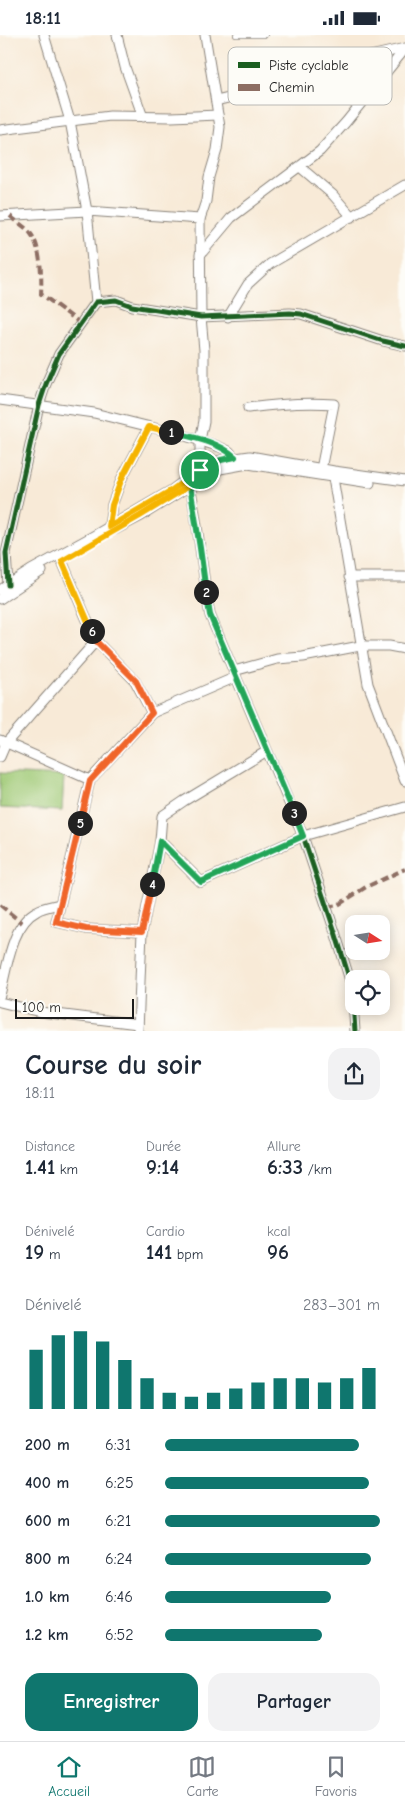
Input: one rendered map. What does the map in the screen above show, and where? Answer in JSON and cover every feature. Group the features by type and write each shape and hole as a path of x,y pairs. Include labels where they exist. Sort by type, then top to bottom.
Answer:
{"street":[{"path":"4,587 6,553 39,405 46,383 59,354 96,302 87,211 70,121 44,35"},
{"path":"117,35 125,67 143,117"},
{"path":"201,474 200,440 204,421 204,350 201,317 200,219 206,201 209,177 220,127 205,35"},
{"path":"392,51 405,48"},
{"path":"392,64 405,48"},
{"path":"216,101 228,98"},
{"path":"200,255 231,218 320,151 360,105"},
{"path":"0,130 110,116 218,115"},
{"path":"300,167 333,195 352,217"},
{"path":"228,317 248,284 270,264 405,185"},
{"path":"0,216 87,211 200,219"},
{"path":"96,302 116,301 132,306 201,317 301,314 405,347"},
{"path":"0,400 94,413 200,440 229,451 235,457"},
{"path":"248,408 272,404 309,402 334,404 321,469"},
{"path":"109,527 112,505 122,478 149,427"},
{"path":"4,587 201,474 221,460 250,456 321,469 405,481"},
{"path":"0,599 34,575 62,561 190,486 201,474 248,464 332,478 405,487"},
{"path":"332,478 368,683 405,781"},
{"path":"190,486 210,615 303,836 352,987 354,1031"},
{"path":"62,561 96,641 136,681 152,713"},
{"path":"349,577 405,577"},
{"path":"0,757 3,741 96,641"},
{"path":"142,932 86,929 56,922 90,781 152,713 235,674 277,659 303,657 360,646 389,646 405,649"},
{"path":"3,741 90,781"},
{"path":"0,1002 40,1012 138,1027 142,932 160,841 162,816 267,751"},
{"path":"160,841 201,882 303,836 405,807"},
{"path":"0,995 16,935 22,923 37,911 60,904"}],"lane":[{"path":"236,35 265,35"}],"green space":[{"path":"0,773 64,776 62,811 0,808"}],"marked path":[{"path":"10,216 27,229 37,247 40,263 41,294 80,323"},
{"path":"327,907 338,905 366,887 405,869"},
{"path":"0,905 22,923"}],"cycle path":[{"path":"8,585 6,553 39,405 59,354 96,302 116,300 132,306 201,317 301,314 383,341 405,346"},
{"path":"190,486 210,615 303,836 352,987 355,1031"}],"route":[{"path":"200,470 172,490 109,527 112,505 122,478 149,427 200,440 229,451 235,457 210,464 200,470 202,478 190,486 204,583 210,615 303,836 201,882 160,841 142,932 86,929 56,922 90,781 152,713 136,681 96,641 62,561 202,478 200,470"}]}
